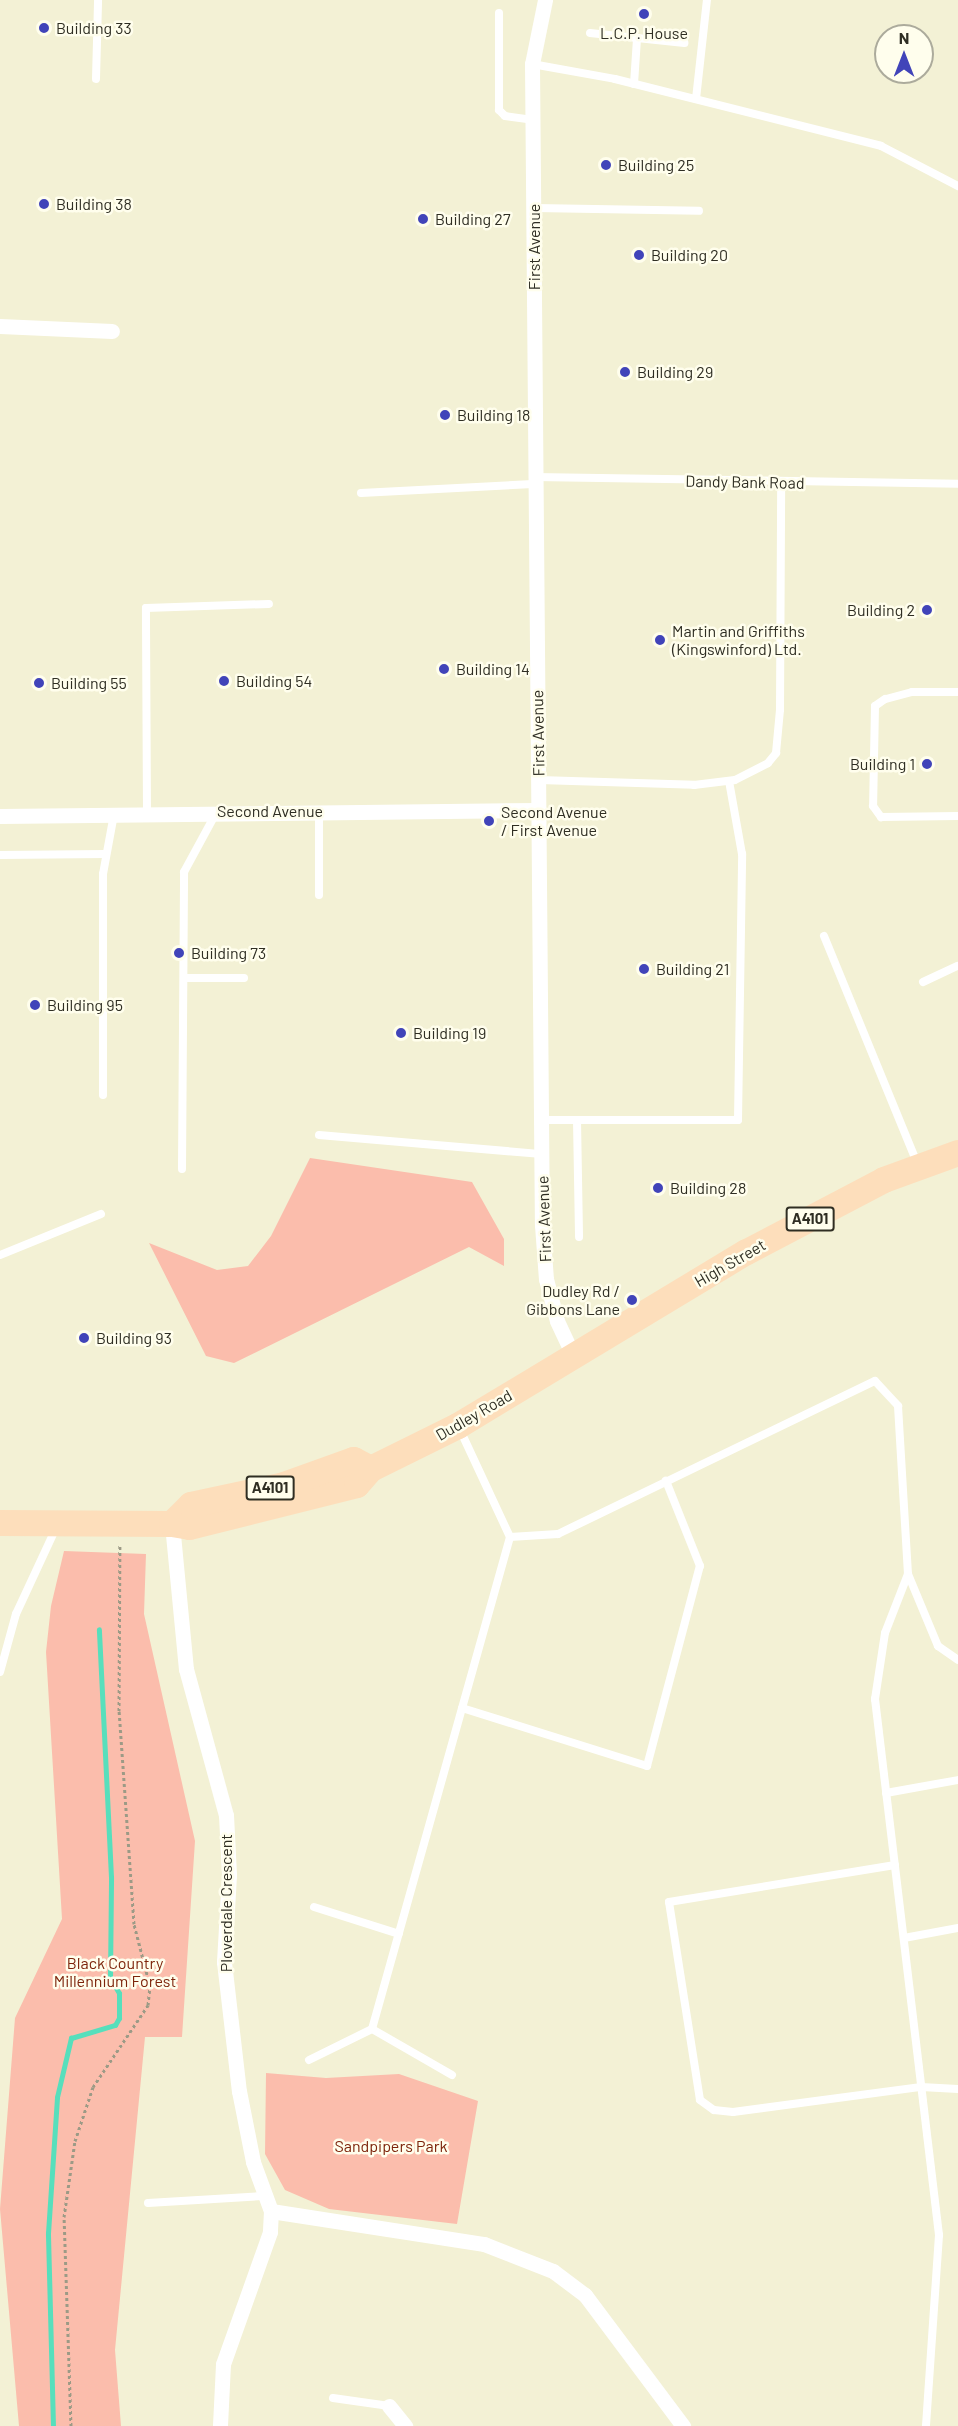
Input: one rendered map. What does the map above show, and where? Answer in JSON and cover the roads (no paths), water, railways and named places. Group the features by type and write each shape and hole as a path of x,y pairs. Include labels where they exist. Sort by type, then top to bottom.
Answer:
{"main road":[{"name":"High Street","path":"573,1355 747,1252 884,1180 958,1153"},
{"name":"Dudley Road","path":"0,1523 207,1526 314,1498 357,1485 371,1469 458,1426 573,1355"}],"street":[{"name":"First Avenue","path":"545,0 532,64 535,208 533,480 539,780 541,1120 546,1279 557,1321 573,1355"},
{"path":"0,326 112,331"},
{"name":"Second Avenue","path":"0,816 147,812 539,810"},
{"name":"Ploverdale Crescent","path":"172,1524 186,1669 226,1815 229,1875 224,1962 246,2130 263,2196 271,2211"},
{"path":"220,2426 223,2364 270,2232 271,2211 484,2244 553,2271 585,2295 683,2426"},
{"path":"389,2406 405,2426"}],"lane":[{"path":"96,79 98,0"},
{"path":"696,99 707,0"},
{"path":"499,13 499,110 505,116 533,120"},
{"path":"590,33 684,43"},
{"path":"634,84 638,39"},
{"path":"532,64 634,84 881,146 958,186"},
{"path":"535,208 699,211"},
{"name":"Dandy Bank Road","path":"361,493 533,480 958,484"},
{"path":"539,780 677,785 729,781 756,772 776,753 782,670 781,484"},
{"path":"147,812 146,608 268,604"},
{"path":"958,692 912,692 885,699 875,706 873,806 880,817 958,816"},
{"path":"541,1120 738,1120 742,854 729,781"},
{"path":"319,811 319,895"},
{"path":"182,1169 184,872 217,812"},
{"path":"103,1095 103,874 114,813"},
{"path":"0,855 106,854"},
{"path":"824,936 919,1167"},
{"path":"923,982 958,966"},
{"path":"184,978 244,978"},
{"path":"577,1120 579,1237"},
{"path":"319,1135 542,1154"},
{"path":"0,1255 100,1214"},
{"path":"510,1537 558,1534 875,1381 898,1406 908,1574 938,1646 958,1660"},
{"path":"309,2060 372,2029 510,1537 458,1426"},
{"path":"462,1708 647,1766 700,1566 666,1481"},
{"path":"0,1672 16,1614 57,1523"},
{"path":"908,1574 885,1633 875,1699 939,2235 926,2426"},
{"path":"886,1793 958,1780"},
{"path":"895,1865 669,1902 700,2100 714,2110 733,2112 921,2087 958,2089"},
{"path":"314,1907 399,1934"},
{"path":"904,1938 958,1928"},
{"path":"372,2029 452,2075"},
{"path":"148,2203 263,2196"},
{"path":"333,2398 389,2406"}],"waterway":[{"path":"53,2426 48,2233 57,2097 71,2038 115,2025 119,2018 119,1993 110,1978 111,1877 99,1629"}],"place":[{"name":"L.C.P. House","path":"644,14"},
{"name":"Building 33","path":"44,28"},
{"name":"Building 25","path":"606,165"},
{"name":"Building 38","path":"44,204"},
{"name":"Building 27","path":"423,219"},
{"name":"Building 20","path":"639,255"},
{"name":"Building 29","path":"625,372"},
{"name":"Building 18","path":"445,415"},
{"name":"Building 2","path":"927,610"},
{"name":"Martin and Griffiths (Kingswinford) Ltd.","path":"660,640"},
{"name":"Building 14","path":"444,669"},
{"name":"Building 54","path":"224,681"},
{"name":"Building 55","path":"39,683"},
{"name":"Building 1","path":"927,764"},
{"name":"Second Avenue / First Avenue","path":"489,821"},
{"name":"Building 73","path":"179,953"},
{"name":"Building 21","path":"644,969"},
{"name":"Building 95","path":"35,1005"},
{"name":"Building 19","path":"401,1033"},
{"name":"Building 28","path":"658,1188"},
{"name":"Dudley Rd / Gibbons Lane","path":"632,1300"},
{"name":"Building 93","path":"84,1338"}],"park label":[{"name":"Black Country Millennium Forest","path":"115,1972"},
{"name":"Sandpipers Park","path":"391,2146"}]}
